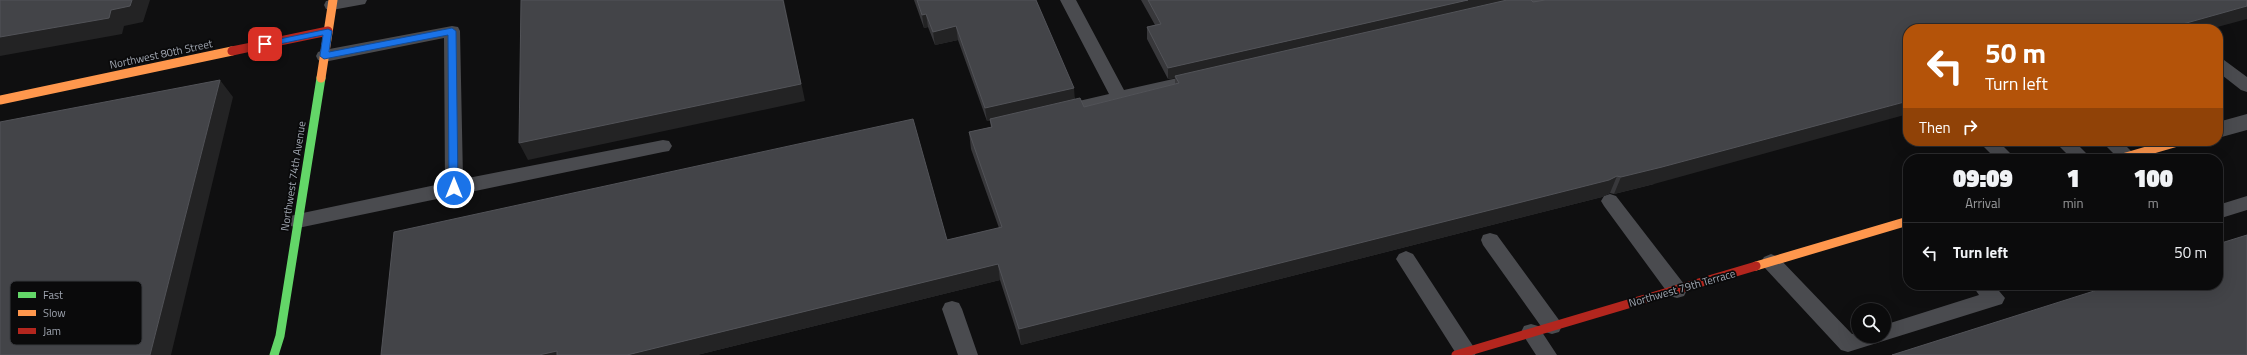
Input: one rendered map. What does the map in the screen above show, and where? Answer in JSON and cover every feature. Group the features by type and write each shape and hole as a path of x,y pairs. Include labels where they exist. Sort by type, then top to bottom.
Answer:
{"street":[{"name":"Northwest 74th Avenue","path":"274,355 280,336 333,3"},
{"name":"Northwest 80th Street","path":"0,100 328,31"},
{"path":"2223,129 2247,122"},
{"path":"2137,154 2164,146"},
{"name":"Northwest 79th Terrace","path":"1461,353 1903,222"}],"lane":[{"path":"333,3 359,0"},
{"path":"1068,0 1119,97"},
{"path":"1498,11 1545,0"},
{"path":"324,56 452,31 454,188"},
{"path":"2223,68 2247,86"},
{"path":"1042,115 1212,76"},
{"path":"298,221 663,146"},
{"path":"1992,146 2001,154"},
{"path":"2069,146 2077,154"},
{"path":"2114,146 2121,154"},
{"path":"1610,201 1677,290"},
{"path":"2223,210 2247,203"},
{"path":"1490,240 1552,326"},
{"path":"1406,259 1461,353"},
{"path":"1771,262 1848,344 1851,343"},
{"path":"1891,331 1995,298 1987,290"},
{"path":"952,309 968,355"},
{"path":"1531,332 1548,355"}],"building":[{"path":"0,0 132,0 130,6 111,10 109,18 0,37"},
{"path":"521,0 783,0 801,84 519,143"},
{"path":"917,0 1036,0 1074,88 985,108 956,26 933,32 926,14 922,15"},
{"path":"1148,0 1468,0 1168,68 1147,27 1161,24"},
{"path":"1507,0 1531,0 1533,2 1545,0 2247,0 2247,6 2183,24 1903,24 1903,102 1662,167 1621,177 1617,176 1609,180 1019,329 998,264 627,355 557,355 557,351 539,355 381,355 394,232 913,119 947,240 1002,227 969,132 992,127 990,119 1080,98 1084,107 1179,83 1175,76"},
{"path":"220,80 150,355 0,355 0,122"},
{"path":"2247,235 2247,355 1892,355 2097,290 2223,290 2223,242"}],"traffic: fast":[{"path":"274,355 280,336 321,78"}],"traffic: slow":[{"path":"321,78 333,0"},
{"path":"0,100 232,51"},
{"path":"2136,154 2164,146"},
{"path":"1756,266 1903,222"}],"traffic: jam":[{"path":"232,51 328,31"},
{"path":"1456,355 1756,266"}],"route":[{"path":"265,44 328,31 324,56 452,31 454,188"}]}
